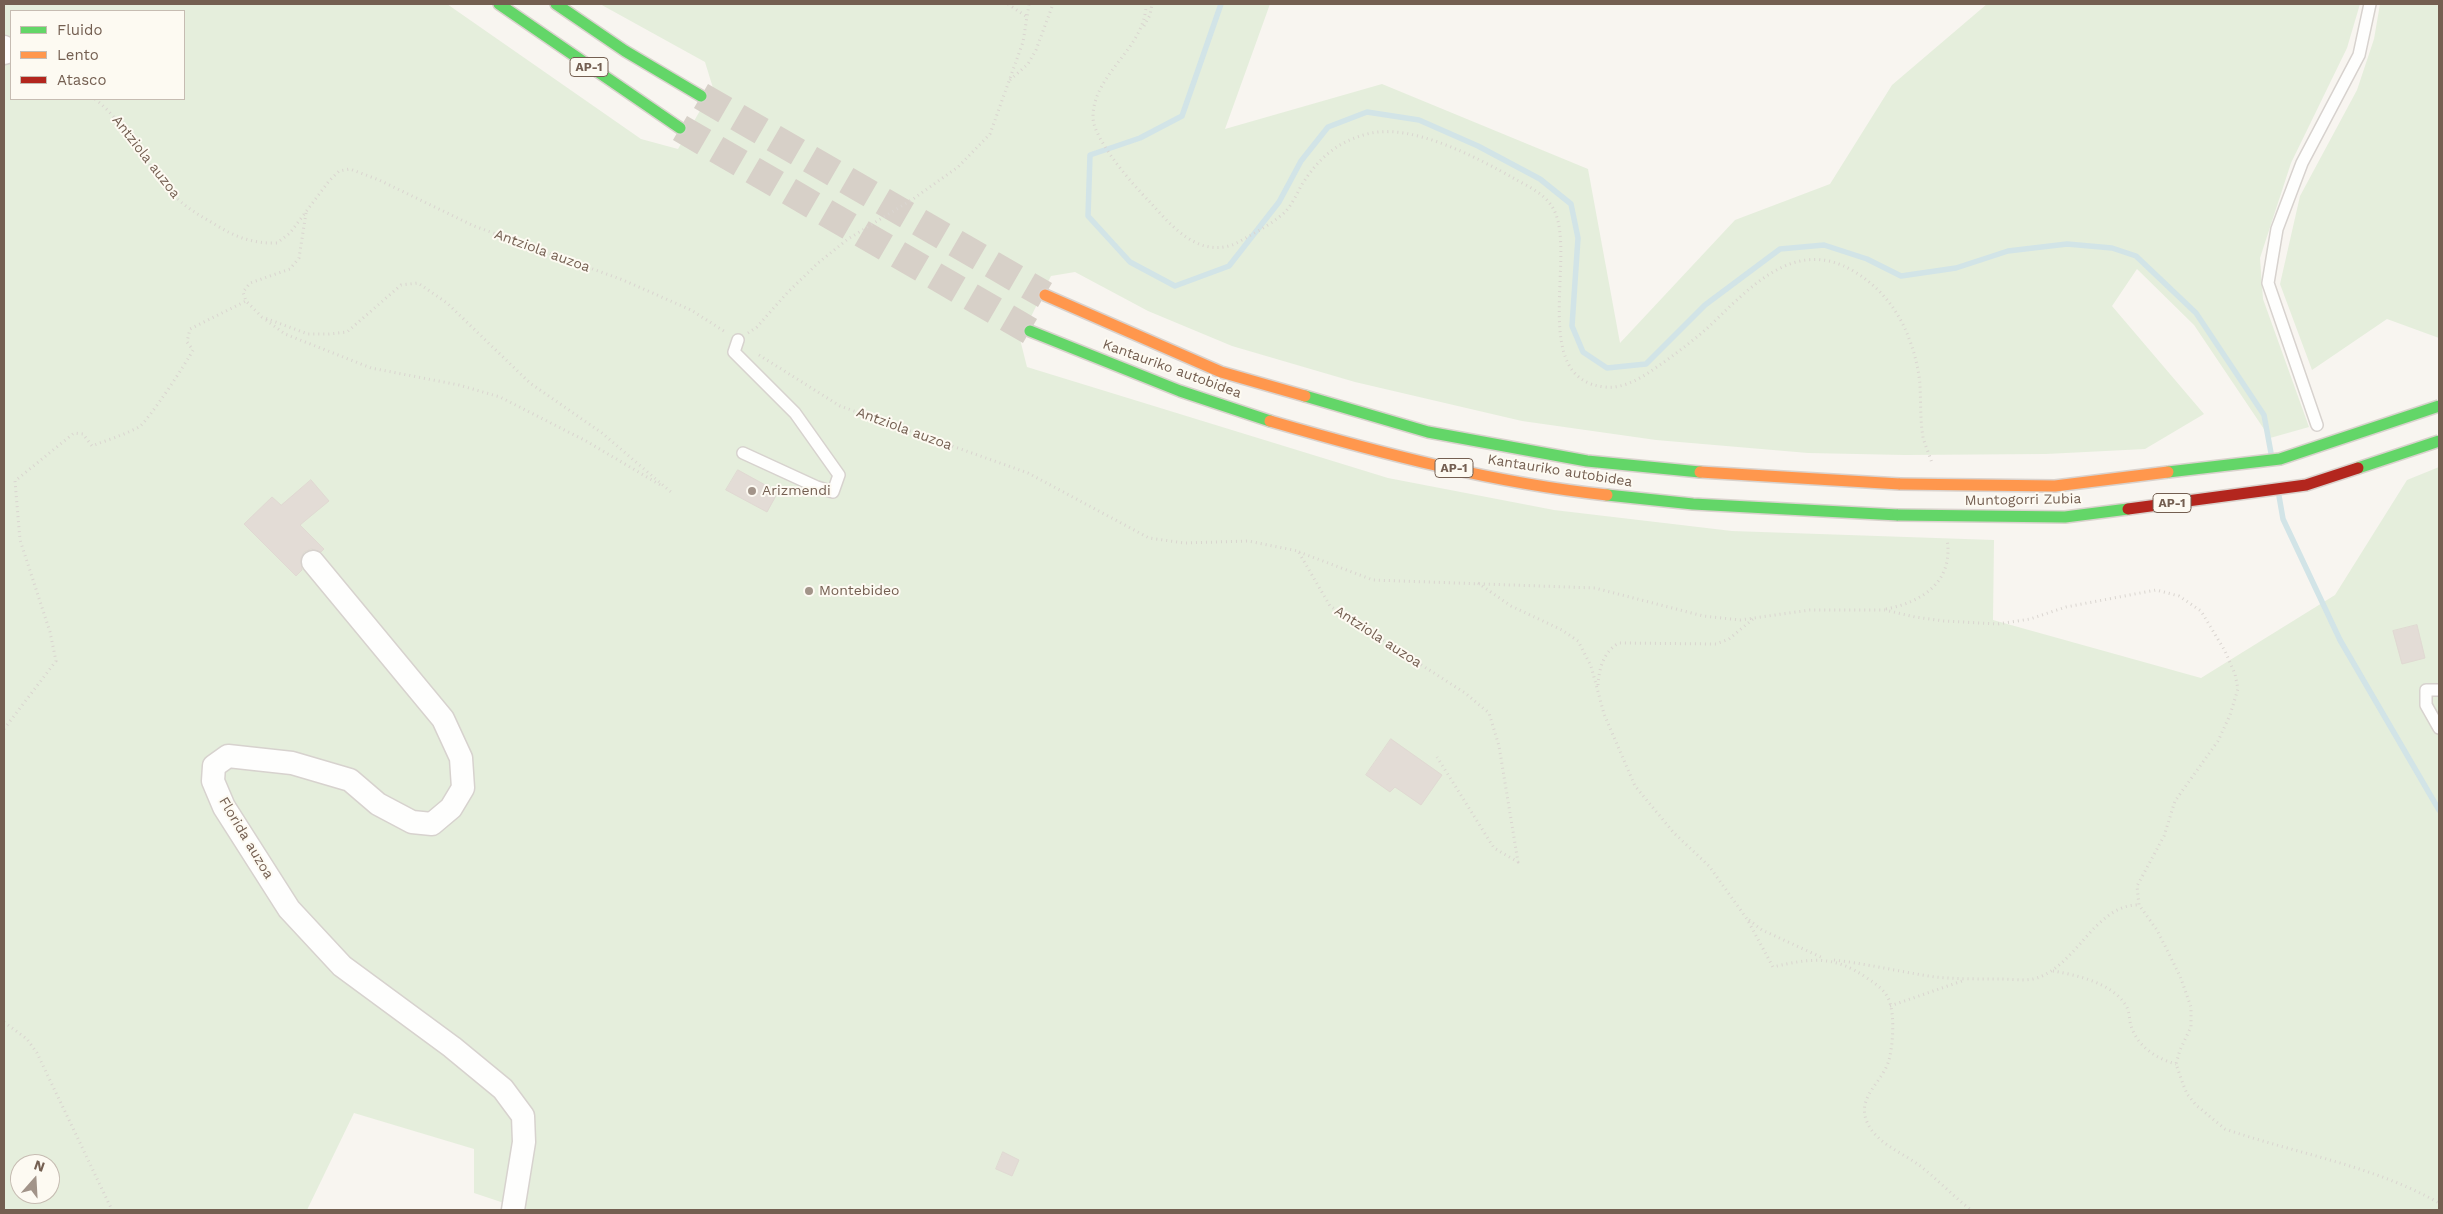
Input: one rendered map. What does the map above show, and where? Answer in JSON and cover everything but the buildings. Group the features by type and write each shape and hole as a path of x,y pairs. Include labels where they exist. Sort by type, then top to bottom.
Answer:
{"highway":[{"name":"AP-1","path":"499,4 680,128"},
{"name":"AP-1","path":"556,4 626,51 700,96"},
{"name":"Kantauriko autobidea","path":"1045,295 1221,372 1428,432 1587,461 1740,476 1900,484"},
{"name":"Kantauriko autobidea","path":"1030,330 1180,391 1323,436 1492,477 1605,494 1715,506 1898,515"},
{"name":"Muntogorri Zubia","path":"1900,484 2055,486 2280,458 2439,406"},
{"name":"Muntogorri Zubia","path":"1898,515 2065,517 2229,495 2306,484 2439,441"}],"street":[{"name":"Florida auzoa","path":"313,562 443,719 461,758 463,788 451,808 432,824 412,822 378,804 350,780 292,763 228,756 214,766 213,781 224,807 289,909 335,959 452,1047 503,1089 523,1116 524,1142 513,1210"}],"lane":[{"path":"2317,425 2268,283 2277,229 2302,163 2359,55 2370,4"},
{"path":"738,340 734,352 795,413 840,475 833,492 817,487 742,454"},
{"path":"2439,690 2426,690 2426,705 2439,728"}],"path":[{"path":"1008,4 1027,17"},
{"path":"738,340 757,327 800,281 848,238 958,168 990,134 1023,42 1029,4"},
{"path":"1008,82 1028,64 1036,50 1053,4"},
{"path":"1141,31 1146,4"},
{"path":"1152,4 1150,15 1141,31 1104,84 1096,100 1093,113 1094,126 1108,149 1144,196 1170,224 1192,242 1208,248 1231,246 1257,232 1286,211 1314,166 1333,148 1369,133 1403,133 1452,147 1491,166 1547,199 1555,212 1561,242 1560,341 1564,356 1570,368 1592,384 1603,388 1616,388 1644,376 1698,336 1744,292 1791,263 1818,258 1834,262 1856,273 1876,288 1889,301 1906,330 1920,383 1924,440 1934,470"},
{"name":"Antziola auzoa","path":"96,100 110,111 152,169 176,197 194,213 230,234 264,244 277,243 290,233 329,180 339,171 350,168 474,226 623,280 674,302 738,340 840,406 1028,473 1149,538 1184,543 1248,541 1298,551 1330,606 1465,693 1489,713 1500,746 1518,862 1494,848 1437,757"},
{"path":"262,317 308,334 347,332 401,285 418,283 447,303 530,383 602,433 671,492 586,441 500,397 459,385 371,368 285,334 262,317 246,301 243,292 250,283 290,269 300,258 306,213"},
{"path":"4,729 56,661 47,622 20,540 15,480 74,433 83,434 92,446 141,426 168,386 183,369 193,350 187,342 190,329 246,301"},
{"path":"1880,610 1916,601 1928,592 1944,571 1949,560 1946,538"},
{"path":"1298,551 1373,580 1477,582 1595,588 1703,616 1740,620 1810,610 1885,610 1934,620 1998,624 2030,619 2066,607 2156,590 2179,596 2201,610 2225,651 2235,674 2238,689 2230,714 2218,741 2176,801 2164,836 2137,886 2139,905 2157,930 2180,976 2191,1007 2192,1027 2180,1050 2176,1064 2186,1094 2207,1116 2225,1129 2356,1167 2405,1186 2439,1203"},
{"path":"1477,582 1511,606 1554,626 1578,642 1598,685 1604,714 1635,786 1674,833 1709,866 1747,919 1773,967 1810,960 1825,960 1866,963 1935,977 2033,979 2053,971 2111,914 2129,905 2139,905"},
{"path":"1598,685 1599,675 1607,653 1619,643 1716,644 1729,639 1754,618"},
{"path":"1747,919 1762,930 1825,960 1845,965 1880,987 1890,1006 1892,1032 1889,1061 1864,1102 1866,1120 1873,1132 1893,1149 1918,1165 1970,1210"},
{"path":"2053,971 2077,976 2107,989 2117,996 2125,1004 2129,1012 2131,1026 2143,1046 2155,1055 2176,1064"},
{"path":"1890,1006 1970,979"},
{"path":"4,1022 27,1039 37,1053 112,1210"}],"green space":[{"path":"4,4 447,4 641,139 678,149 713,88 705,62 600,4 1270,4 1225,129 1382,84 1588,169 1620,343 1735,220 1830,184 1892,85 1987,4 2360,4 2347,48 2291,163 2260,258 2263,299 2309,427 2270,438 2194,325 2137,269 2112,306 2204,414 2145,449 2046,454 1905,455 1808,453 1656,440 1522,421 1355,382 1232,346 1148,311 1075,272 1051,276 1020,339 1027,367 1388,478 1554,510 1732,531 1994,540 1993,620 2201,678 2335,595 2407,480 2439,467 2439,1210 525,1210 474,1193 474,1149 354,1113 307,1210 4,1210"},
{"path":"2380,4 2439,4 2439,338 2387,319 2312,370 2280,284 2300,196 2357,90 2374,39"}],"waterway":[{"path":"1221,4 1182,116 1140,138 1090,155 1088,216 1130,262 1175,286 1229,266 1279,202 1301,161 1328,127 1367,112 1419,120 1478,146 1540,179 1571,204 1578,238 1572,326 1583,352 1607,368 1646,364 1705,305 1780,249 1824,245 1867,259 1901,276 1956,268 2008,251 2067,244 2112,248 2136,256 2196,313 2264,415 2271,453"},
{"path":"2279,496 2283,519 2340,640 2439,810"}],"tunnel":[{"path":"701,96 1045,295"},
{"path":"680,128 1030,331"}],"traffic: fast":[{"path":"499,4 680,128"},
{"path":"556,4 625,51 701,96"},
{"path":"1030,331 1180,391 1270,421"},
{"path":"1305,396 1428,432 1587,461 1700,472"},
{"path":"2168,472 2280,459 2439,406"},
{"path":"2358,468 2439,441"},
{"path":"1607,495 1693,504 1898,515"},
{"path":"1898,515 2065,517 2128,509"}],"traffic: slow":[{"path":"1045,295 1221,372 1305,396"},
{"path":"1270,421 1437,466 1522,483 1607,495"},
{"path":"1700,472 1900,484"},
{"path":"1900,484 2055,486 2168,472"}],"traffic: jam":[{"path":"2128,509 2306,485 2358,468"}],"place":[{"name":"Arizmendi","path":"752,491"},
{"name":"Montebideo","path":"809,591"}]}
